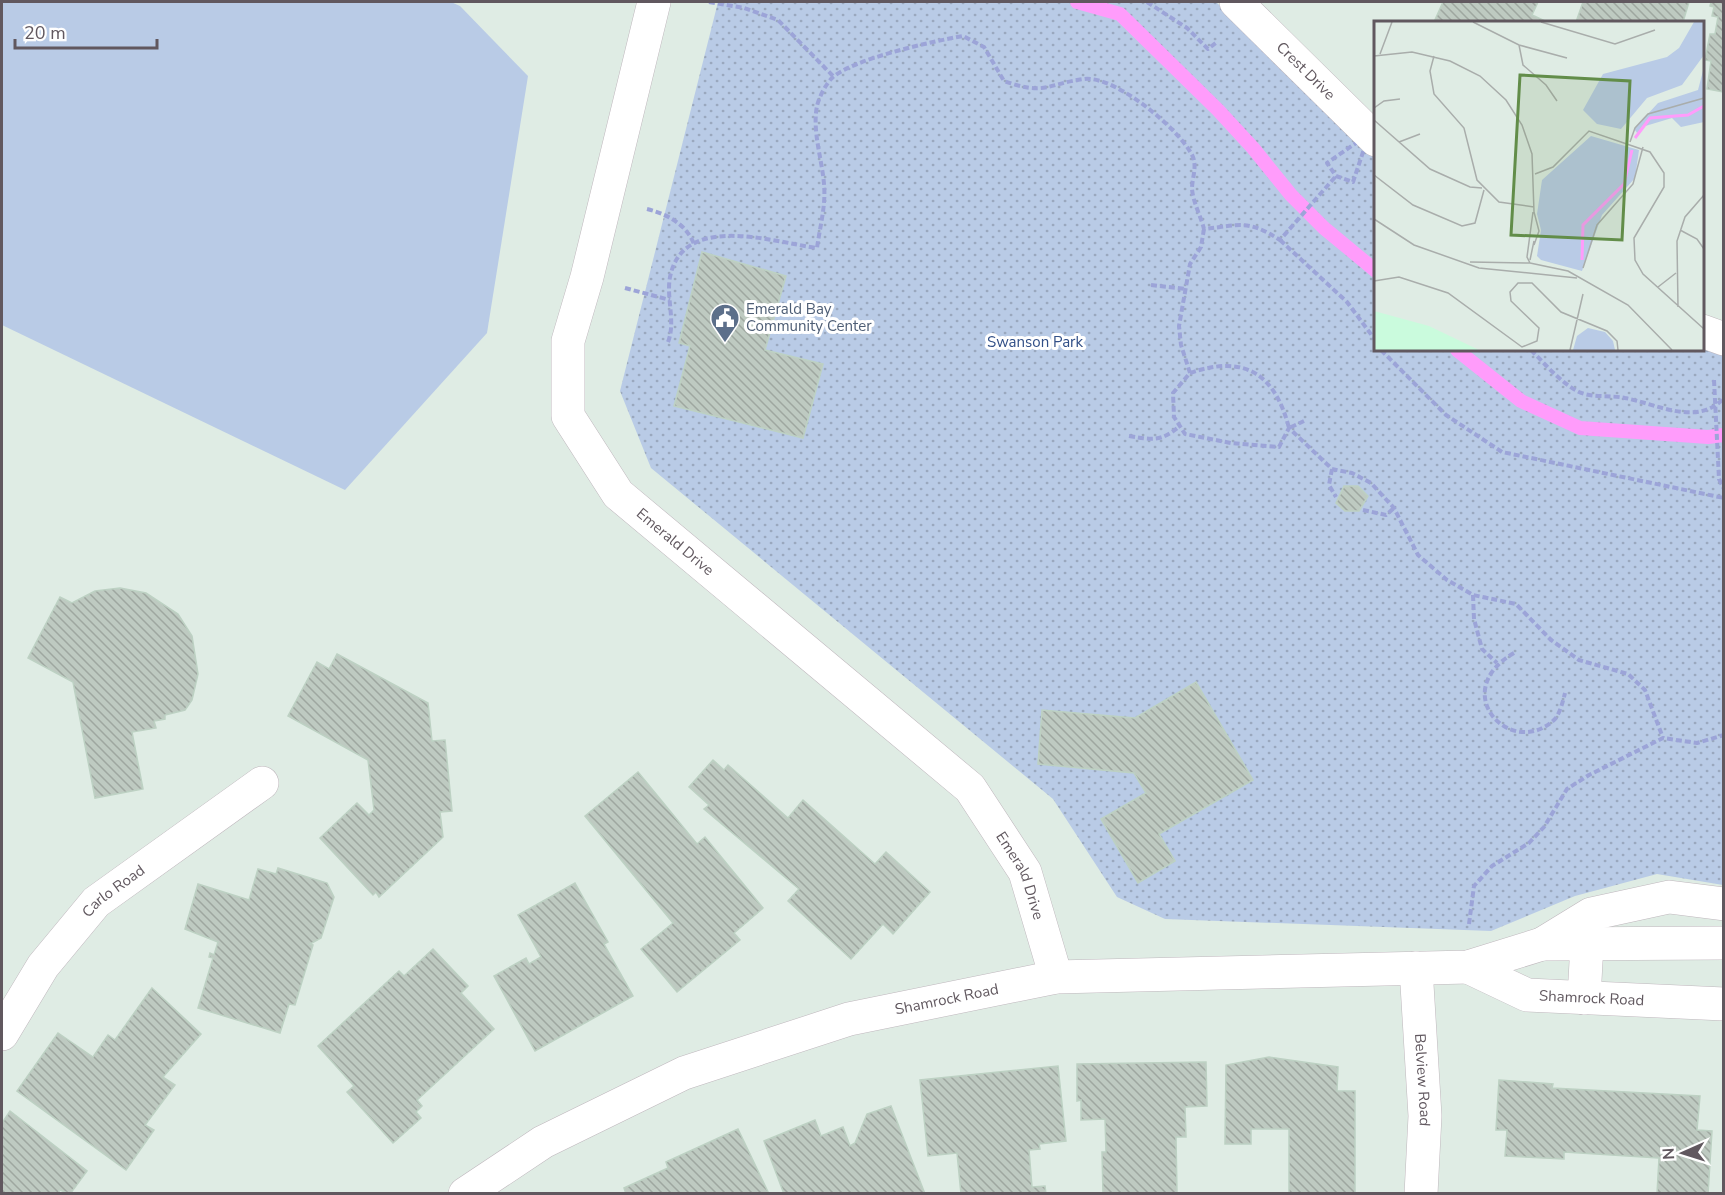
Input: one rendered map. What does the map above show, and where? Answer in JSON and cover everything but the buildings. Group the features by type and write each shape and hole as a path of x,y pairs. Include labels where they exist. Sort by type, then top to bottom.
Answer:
{"street":[{"name":"Emerald Drive","path":"654,2 587,277 567,341 568,416 618,494 970,788 1025,872 1056,977"},
{"name":"Crest Drive","path":"1236,2 1374,138"},
{"path":"1704,332 1724,339"},
{"name":"Carlo Road","path":"2,1034 43,966 96,902 262,783"},
{"name":"Shamrock Road","path":"465,1194 543,1142 684,1074 849,1018 1056,977 1468,967 1542,944 1591,914 1669,897 1724,904"},
{"name":"Shamrock Road","path":"1542,944 1724,943"},
{"path":"1584,998 1587,944"},
{"name":"Shamrock Road","path":"1468,967 1527,995 1724,1004"},
{"name":"Belview Road","path":"1416,968 1425,1116 1422,1194"}],"path":[{"path":"709,2 744,8 778,20 833,76"},
{"path":"668,342 671,333 670,278 685,251 701,239 718,235 817,248 825,202 816,129 817,106 833,76 913,46 963,36 984,47 1004,81 1024,88 1044,90 1086,78 1103,82 1163,118 1193,157 1195,171 1192,190 1204,229 1201,247 1190,264 1179,326 1181,345 1191,373"},
{"path":"1280,240 1329,187 1336,176"},
{"path":"606,197 660,212 687,229 694,244"},
{"path":"1204,229 1243,223 1263,229 1280,240 1347,302 1374,338"},
{"path":"1151,285 1186,289"},
{"path":"1383,351 1446,415 1502,452 1724,498"},
{"path":"1532,351 1563,381 1582,393 1623,398 1683,413 1714,409 1724,398"},
{"path":"1304,421 1289,428 1279,447 1205,439 1185,434 1174,417 1173,393 1191,373 1211,366 1233,365 1256,372 1270,384 1282,402 1289,428 1332,469 1352,473 1371,483 1394,508 1418,555 1447,580 1473,595 1516,604 1551,640 1580,660 1628,674 1645,690 1663,738"},
{"path":"1715,417 1719,479 1724,489"},
{"path":"1129,436 1153,440 1165,438 1180,426"},
{"path":"1332,469 1329,485 1336,497"},
{"path":"1363,510 1386,514 1394,508"},
{"path":"1473,595 1474,619 1482,649 1497,663"},
{"path":"1514,653 1497,663 1485,682 1485,704 1497,722 1517,732 1539,730 1556,717 1565,693"},
{"path":"1468,967 1469,922 1474,886 1492,866 1529,843 1544,827 1567,789 1589,775 1663,738 1697,743 1724,735"}],"green space":[{"path":"2,2 451,2 460,6 528,76 487,333 345,490 2,325"},
{"name":"Swanson Park","path":"718,2 1216,2 1374,152 1374,351 1704,351 1704,345 1723,351 1723,885 1657,874 1575,896 1491,931 1165,919 1117,897 1053,799 651,468 620,391"}],"waterway":[{"path":"1077,2 1120,14 1218,110 1291,195 1324,228 1374,269"},
{"path":"1458,351 1521,401 1580,428 1708,437 1724,435"}],"place":[{"name":"Emerald Bay Community Center","path":"725,344"}]}
